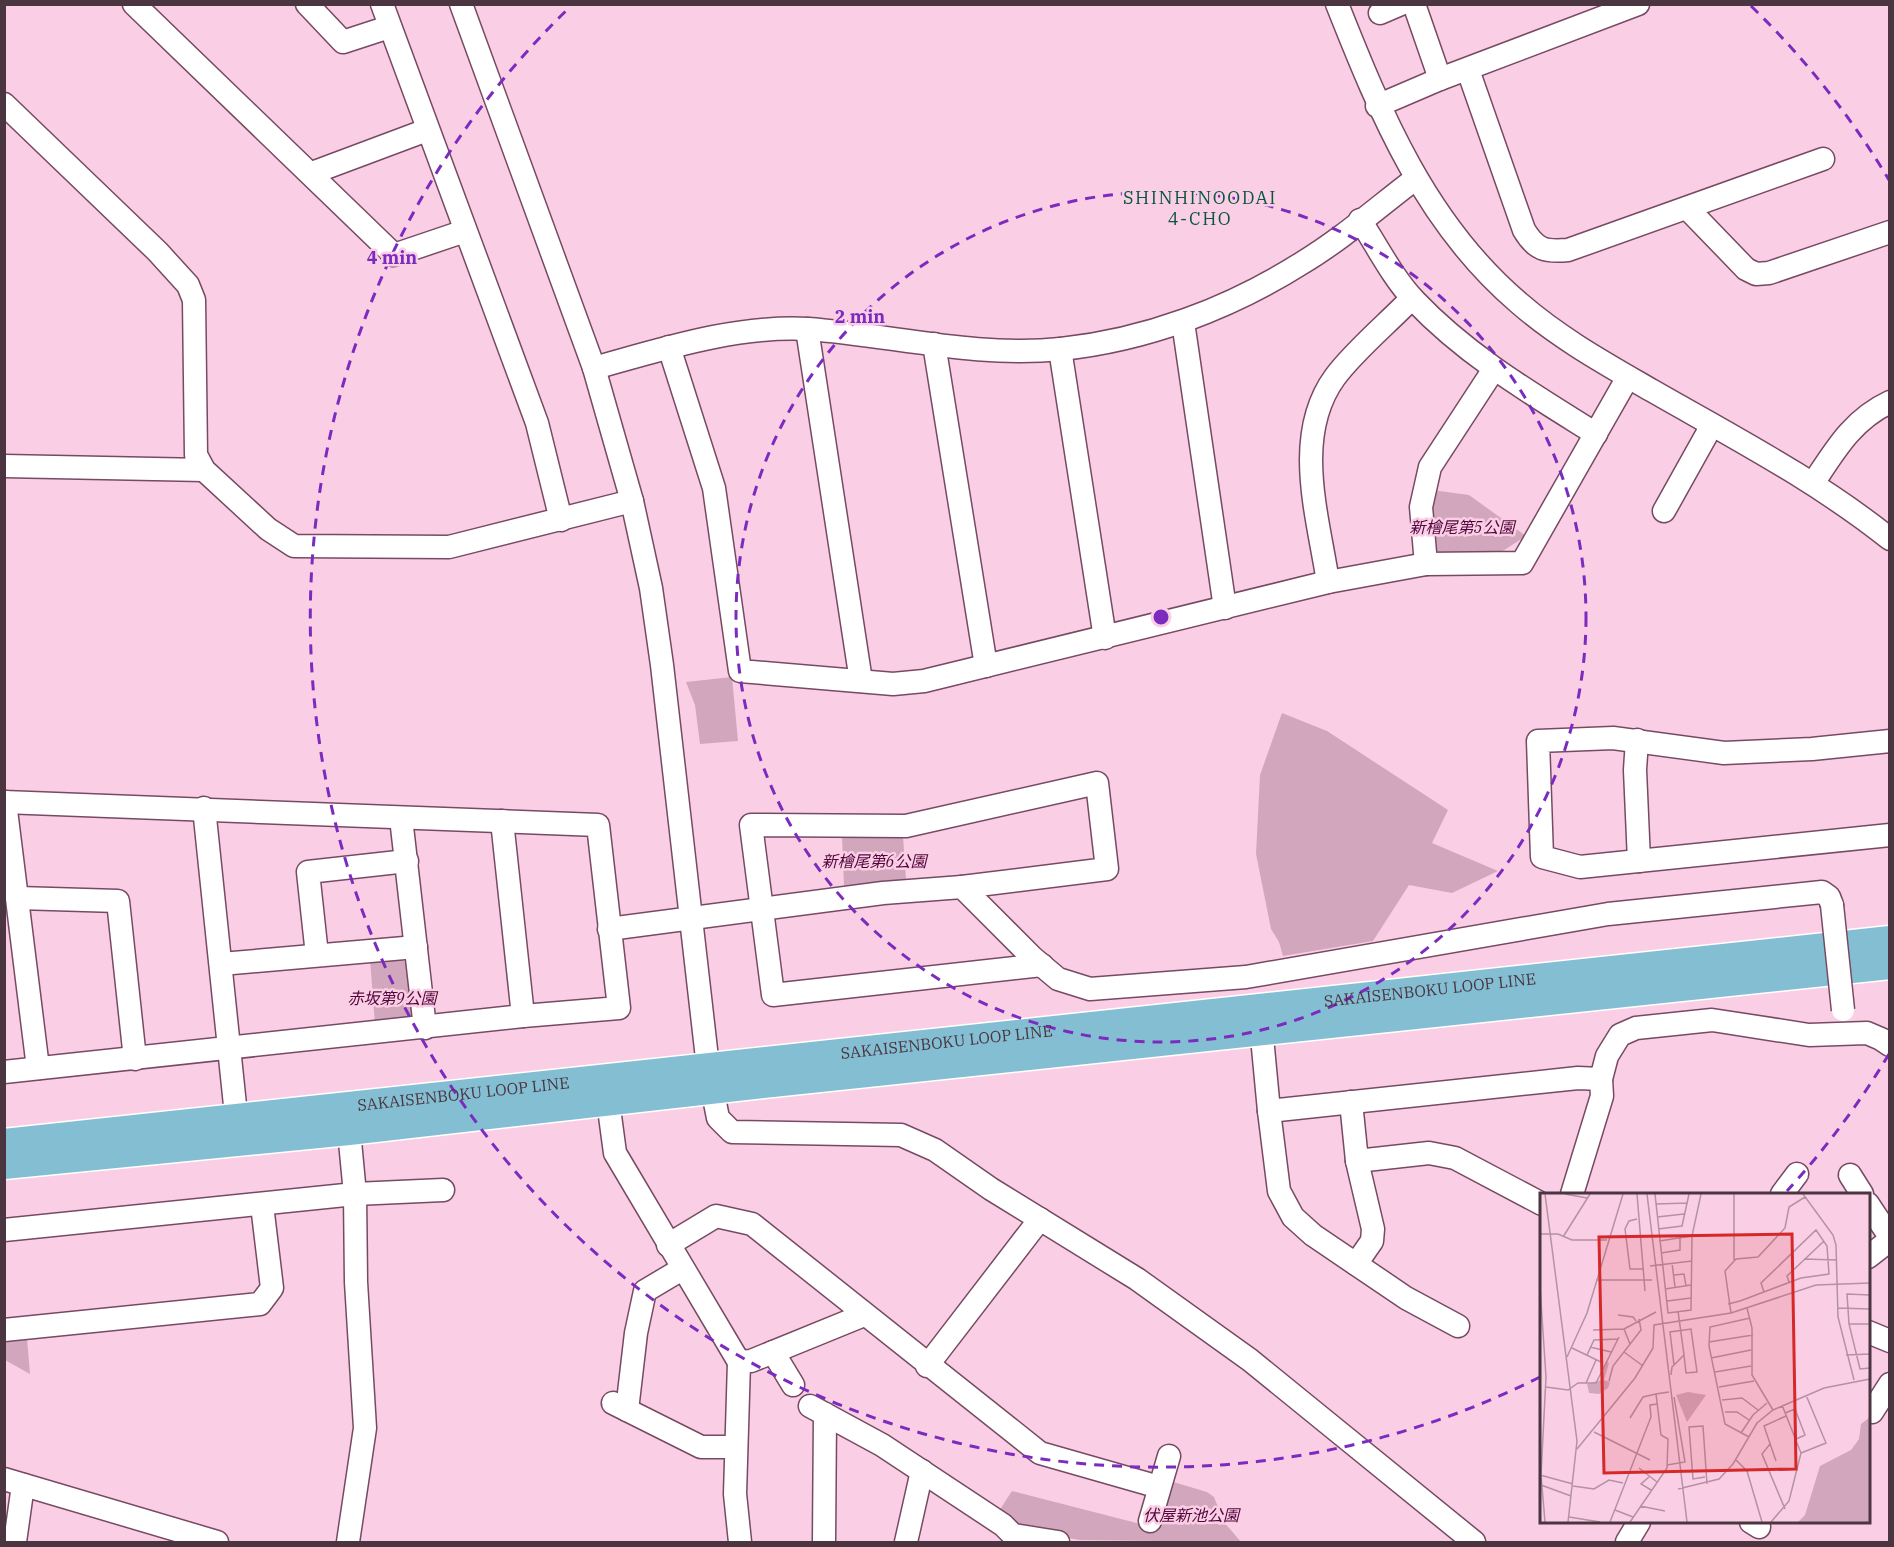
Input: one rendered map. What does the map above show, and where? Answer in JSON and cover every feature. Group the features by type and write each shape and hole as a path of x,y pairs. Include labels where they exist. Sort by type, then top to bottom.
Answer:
{"main road":[{"name":"SAKAISENBOKU LOOP LINE","path":"1261,1020 1890,940"},
{"name":"SAKAISENBOKU LOOP LINE","path":"4,1165 238,1130 710,1078 1261,1020 1890,965"},
{"name":"SAKAISENBOKU LOOP LINE","path":"4,1143 238,1130 350,1131 608,1101 710,1078"}],"street":[{"path":"134,4 312,173 394,255 465,231"},
{"path":"307,4 343,42 389,27"},
{"path":"382,4 537,423 561,520"},
{"path":"461,4 594,368 632,501 651,588 662,664 710,1078 718,1118 732,1132 902,1135 935,1150 1137,1279 1250,1360 1474,1542"},
{"path":"1337,4 1377,106 1415,179 1448,227 1518,303 1563,337 1628,377 1814,482 1890,539"},
{"path":"1380,13 1401,4"},
{"path":"1414,4 1440,79"},
{"path":"1377,106 1440,79 1638,4"},
{"path":"1468,70 1524,230 1533,245 1546,252 1568,250 1823,159"},
{"path":"4,104 158,252 188,285 194,300 196,455 204,470 268,529 294,546 449,547 632,501"},
{"path":"312,173 427,130"},
{"path":"594,368 669,347 752,331 807,329 933,344 1019,350 1060,349 1132,337 1183,322 1210,311 1302,263 1415,179"},
{"path":"1687,208 1746,269 1756,274 1769,273 1890,232"},
{"path":"1360,220 1413,298 1450,335 1494,369 1596,434"},
{"path":"1328,582 1310,459 1313,426 1322,398 1336,375 1413,298"},
{"path":"1183,322 1225,608"},
{"path":"807,329 861,681"},
{"path":"933,344 986,666"},
{"path":"669,347 714,488 740,670 893,684 924,681 1328,582 1426,564 1522,563 1628,377"},
{"path":"1060,349 1105,638"},
{"path":"1426,564 1422,507 1430,467 1494,369"},
{"path":"1814,482 1847,432 1873,409 1890,402"},
{"path":"1664,511 1712,425"},
{"path":"4,466 204,470"},
{"path":"1890,741 1812,749 1724,753 1613,738 1538,741 1542,857 1580,867 1890,835"},
{"path":"1637,740 1635,770 1638,861"},
{"path":"609,929 762,908 883,893 962,887 1107,869 1097,783 906,826 751,825 762,908 772,995 1042,965"},
{"path":"4,1072 522,1016 619,1008 598,825 5,802 38,1068"},
{"path":"204,808 238,1130"},
{"path":"401,818 425,1028"},
{"path":"502,821 522,1016"},
{"path":"317,956 308,872 406,861"},
{"path":"962,887 1058,979 1090,989 1246,977 1608,914 1822,892 1829,897 1832,905 1844,1021"},
{"path":"18,898 118,901 135,1059"},
{"path":"221,964 416,947"},
{"path":"1261,1020 1279,1191 1293,1217 1313,1235 1406,1298 1458,1326"},
{"path":"1572,1193 1602,1096 1601,1079 1607,1056 1620,1035 1636,1028 1712,1020 1809,1035 1844,1021"},
{"path":"1844,1021 1890,1045"},
{"path":"1269,1111 1578,1078 1601,1079"},
{"path":"608,1101 615,1153 739,1362 735,1494 740,1542"},
{"path":"1351,1102 1357,1161 1373,1229 1372,1241 1356,1264"},
{"path":"348,1542 364,1428 356,1282 355,1194 350,1131"},
{"path":"1357,1161 1441,1153 1455,1158 1540,1203"},
{"path":"1783,1193 1797,1174"},
{"path":"1850,1175 1861,1193"},
{"path":"4,1230 355,1194 443,1190"},
{"path":"4,1330 260,1304 272,1288 262,1205"},
{"path":"1870,1206 1890,1239 1870,1256"},
{"path":"668,1245 716,1216 752,1224 927,1365 1034,1460 1159,1487"},
{"path":"927,1365 1040,1219"},
{"path":"682,1269 645,1291 620,1406 701,1447 736,1447"},
{"path":"739,1362 751,1361 864,1315"},
{"path":"1870,1332 1890,1341"},
{"path":"773,1352 793,1385"},
{"path":"1872,1412 1890,1384"},
{"path":"824,1542 818,1410 922,1471 1003,1525 1011,1539 1058,1542"},
{"path":"1150,1521 1168,1456"},
{"path":"906,1542 922,1471"},
{"path":"15,1542 14,1482 217,1542"},
{"path":"1627,1542 1638,1523"}],"green space":[{"name":"新檜尾第5公園","path":"1432,490 1469,495 1526,536 1498,554 1439,553 1435,550 1431,515"},
{"path":"732,677 738,741 700,744 695,705 686,682"},
{"path":"1282,713 1327,731 1448,810 1432,843 1498,871 1452,893 1409,885 1373,941 1283,956 1279,942 1271,929 1256,854 1260,775"},
{"name":"新檜尾第6公園","path":"842,836 881,838 903,836 906,880 844,886"},
{"name":"赤坂第9公園","path":"398,957 408,964 413,1012 411,1017 375,1024 370,959"},
{"path":"27,1338 30,1374 5,1360 5,1340"},
{"name":"伏屋新池公園","path":"1170,1481 1207,1492 1214,1497 1224,1522 1241,1542 1080,1540 1020,1530 997,1514 1012,1491 1156,1528"}],"district":[{"name":"SHINHINOODAI 4-CHO","path":"1200,208"}]}
